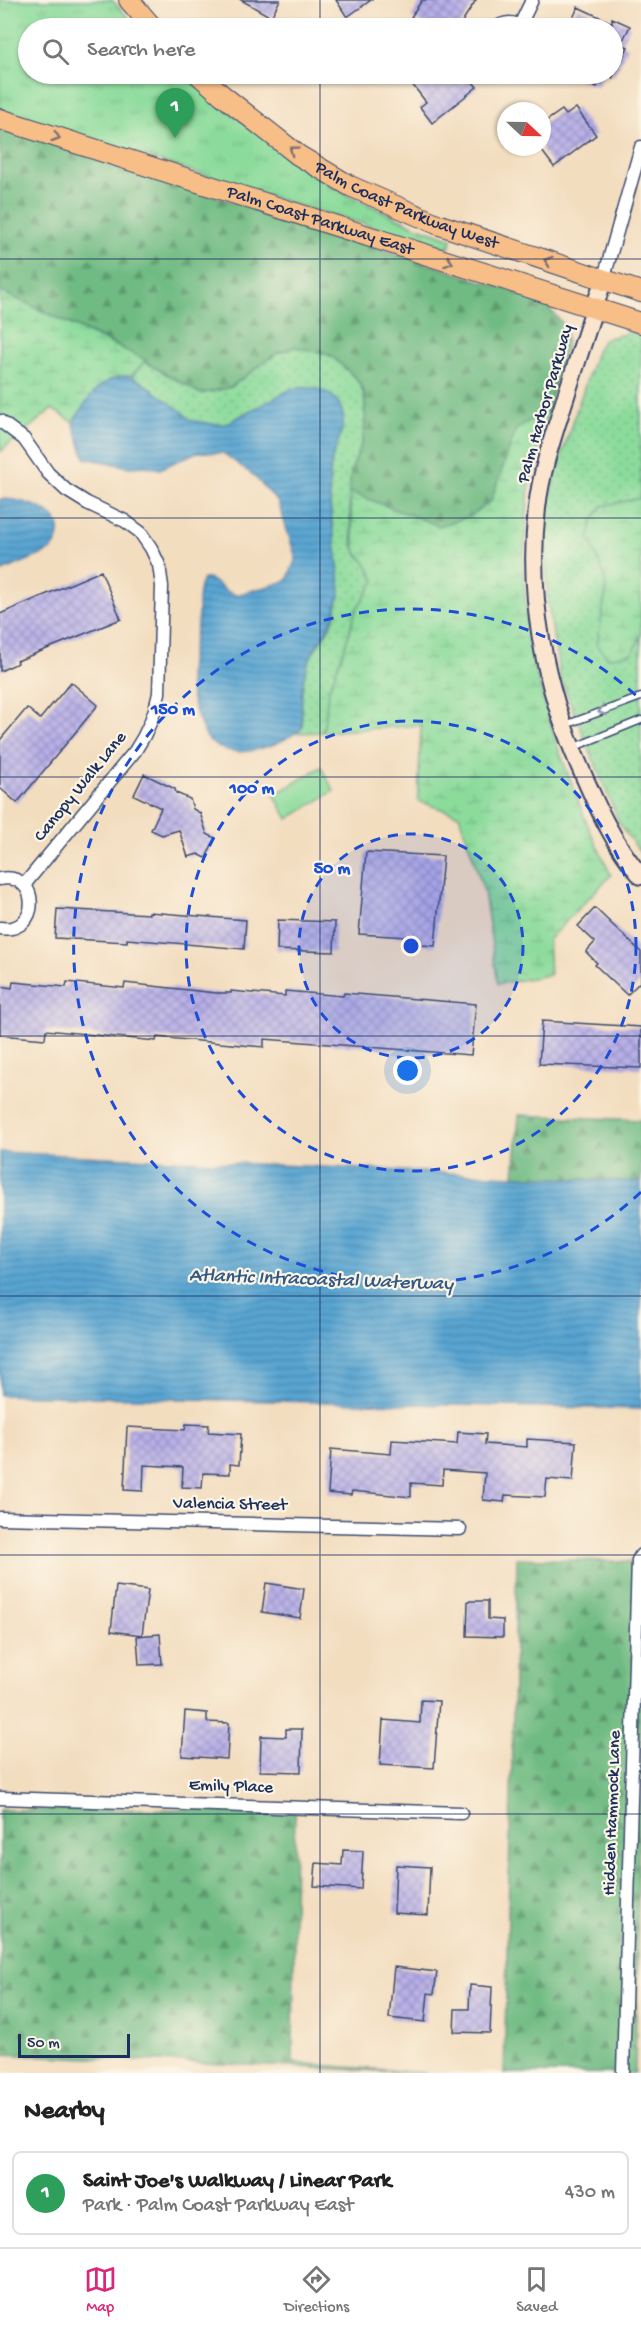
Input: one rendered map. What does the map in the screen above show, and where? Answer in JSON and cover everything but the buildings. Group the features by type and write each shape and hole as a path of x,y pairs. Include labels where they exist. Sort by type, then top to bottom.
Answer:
{"main road":[{"path":"129,0 144,18"},
{"name":"Palm Coast Parkway West","path":"210,84 298,155 350,186 437,224 641,292"},
{"name":"Palm Coast Parkway East","path":"0,119 641,323"}],"street":[{"path":"525,18 532,0"},
{"path":"603,280 641,147"},
{"name":"Palm Harbor Parkway","path":"603,280 545,465 536,517 534,566 540,638 563,725 600,812 629,862 641,876"},
{"name":"Canopy Walk Lane","path":"0,422 24,439 48,473 66,490 125,521 146,540 156,557 161,574 159,693 147,733 135,751 24,885"},
{"path":"0,879 16,879 30,893 32,903 30,913 24,921 16,927 0,928"},
{"name":"Valencia Street","path":"0,1518 460,1529"},
{"name":"Hidden Hammock Lane","path":"623,2073 638,1560 641,1555"},
{"name":"Emily Place","path":"0,1798 461,1813"}],"lane":[{"path":"563,725 641,697"},
{"path":"572,749 641,720"}],"green space":[{"path":"0,0 112,0 129,18 18,18 18,84 195,84 339,191 413,225 452,239 449,248 297,205 0,110"},
{"path":"0,128 522,294 547,306 562,323 566,332 566,345 549,408 516,430 491,501 469,517 439,526 349,492 351,471 362,442 365,424 365,395 357,379 329,354 295,347 277,353 231,387 201,394 118,346 0,291"},
{"path":"0,291 146,360 131,376 113,380 105,385 90,399 73,422 52,409 0,452"},
{"path":"632,332 641,334 641,853 620,825 560,677 547,598 546,515 556,472 597,349 605,339"},
{"path":"295,347 331,356 344,365 355,376 362,389 365,404 362,442 351,478 349,503 355,550 367,564 375,581 356,610 329,689 323,732 296,733 302,728 302,691 307,665 332,624 336,612 338,575 330,485 331,466 342,428 342,412 339,403 252,409 226,424 203,424 190,420 181,411 131,376 146,360 201,394 231,387 277,353"},
{"path":"549,408 529,486 523,566 528,644 557,745 587,824 611,875 548,940 550,975 498,984 484,891 459,815 418,801 421,725 323,732 329,689 356,610 375,581 368,566 355,550 349,492 439,526 469,517 491,501 516,430"},
{"path":"641,498 641,635 632,653 608,658 597,645 606,591 605,577 589,538 592,522 602,506"},
{"path":"321,767 334,791 288,819 274,795"},
{"path":"519,1115 641,1120 641,1182 514,1176"},
{"path":"517,1558 641,1562 641,1829 639,1829 635,2073 504,2073"},
{"path":"295,1809 293,2063 426,2073 0,2054 0,1810"}],"water":[{"path":"131,376 143,383 190,420 218,425 226,424 291,389 298,388 319,389 331,395 343,413 342,428 331,464 329,481 340,598 337,600 330,624 314,651 304,676 302,728 270,746 233,751 222,749 212,743 201,726 195,709 189,672 198,619 198,596 203,579 210,579 236,595 287,581 296,558 278,502 253,475 223,453 197,452 160,469 146,466 130,467 85,458 73,422 99,387 114,378"},
{"path":"0,499 36,506 55,519 59,528 58,539 50,551 0,572"},
{"name":"Atlantic Intracoastal Waterway","path":"0,1152 641,1182 641,1409 0,1395"}],"place":[{"name":"Saint Joe's Walkway / Linear Park","path":"175,138"}]}
